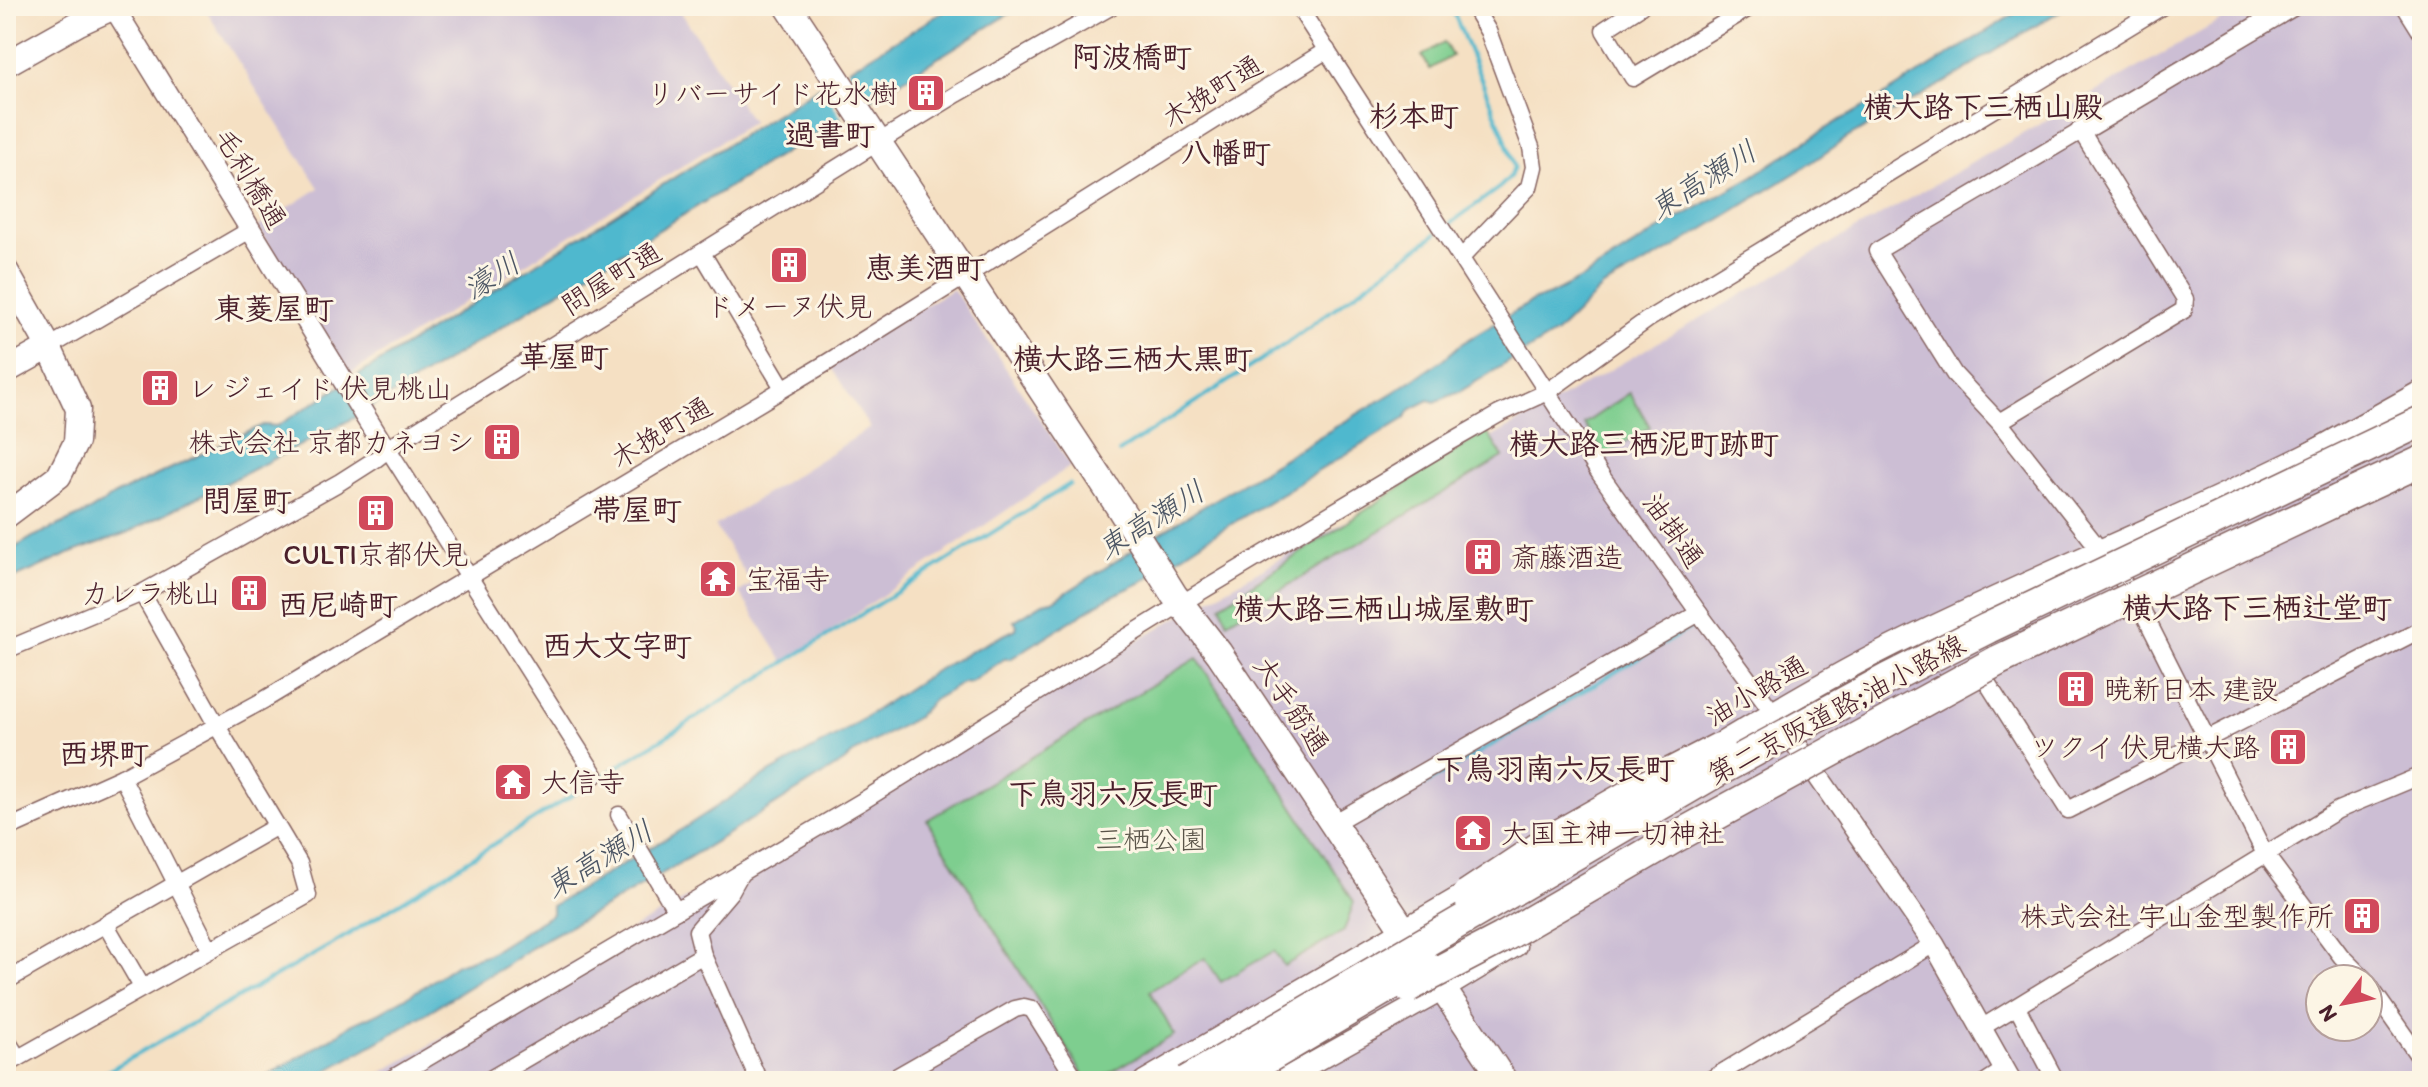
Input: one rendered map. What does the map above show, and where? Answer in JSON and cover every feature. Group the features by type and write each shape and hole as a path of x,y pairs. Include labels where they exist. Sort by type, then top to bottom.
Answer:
{"highway":[{"path":"1319,1016 1475,889 1553,838 1645,786 1808,704 2178,531 2422,396"},
{"name":"第二京阪道路;油小路線","path":"1229,1081 1319,1016 1711,775 1988,628 2422,421"},
{"name":"第二京阪道路;油小路線","path":"1187,1081 1319,1016 1852,719 1970,657 2422,443"},
{"path":"1319,1016 1454,965 1687,831 1999,660 2422,461"}],"main road":[{"path":"6,64 114,6"},
{"name":"大手筋通","path":"788,6 1178,599 1227,666 1504,1081"},
{"path":"6,271 49,347 78,409 76,442 59,476 12,506"},
{"path":"6,371 49,347"}],"street":[{"name":"毛利橋通","path":"114,6 366,419 388,449"},
{"name":"問屋町通","path":"6,650 142,593 340,482 877,143 1112,6"},
{"name":"油掛通","path":"1298,6 1600,474 1813,768 1934,944 1981,1028 2001,1077"},
{"path":"1461,258 1529,187 1534,167 1531,147 1488,31 1473,6"},
{"path":"1641,6 1604,30 1633,78 1750,7"},
{"path":"388,1081 674,907 742,872 861,802 1178,599 1499,414 1547,392 1647,320 2163,6"},
{"path":"2292,6 1877,251 1954,374 1999,422 2138,602 2265,854 2348,963"},
{"path":"2407,6 2422,30"},
{"name":"木挽町通","path":"6,829 122,777 217,726 783,388 1327,50"},
{"path":"1999,422 2184,310 2185,299 2081,131"},
{"path":"49,347 250,230"},
{"path":"702,253 783,388"},
{"name":"油小路通","path":"1144,1081 1620,805 1772,711 1880,652 2240,488 2422,396"},
{"path":"388,449 595,775"},
{"path":"1280,1081 1443,990 1813,768 1983,676 2422,461"},
{"path":"6,1039 12,1062 308,895 299,863 142,593"},
{"path":"1332,824 1699,613"},
{"path":"1983,676 2068,810 2422,629"},
{"path":"1981,1028 2338,810 2422,775"},
{"path":"122,777 210,950"},
{"path":"621,819 674,907"},
{"path":"6,981 277,826"},
{"path":"742,872 731,891 697,931 703,955 759,1081"},
{"path":"106,925 142,987"},
{"path":"1708,1081 1934,944"},
{"path":"487,1081 703,955"},
{"path":"889,1081 1015,1009 1024,1007 1032,1009 1077,1081"},
{"path":"2017,1007 2056,1081"},
{"path":"2384,1007 2422,1061"}],"shaded area":[{"path":"203,6 677,6 752,122 350,374 258,227 319,188"},
{"path":"2246,6 2422,6 2422,1081 367,1081"},
{"path":"953,289 1071,466 784,663 739,592 752,584 715,526 870,428 828,362"}],"green space":[{"path":"1444,42 1452,56 1430,69 1422,56"},
{"path":"1630,393 1650,427 1605,455 1584,424"},
{"path":"1486,431 1503,457 1227,622 1221,605"},
{"name":"三栖公園","path":"1197,658 1354,902 1344,931 1284,966 1274,951 1221,982 1205,958 1150,991 1174,1035 1096,1081 1087,1081 927,820"}],"water":[{"path":"953,6 1022,6 354,418 129,532 6,582 6,553 115,495 263,425 277,426"},
{"path":"2027,6 2068,6 1963,72 1847,138 1665,253 1603,287 1556,333 1459,392 1435,402 1429,400 1411,409 1404,419 1140,583 1106,599 971,682 963,683 933,700 917,717 855,752 844,762 657,877 542,941 402,1028 309,1081 258,1081 348,1026 425,986 457,964 488,954 552,914 552,906 684,828 762,777 841,733 935,671 1016,629 1014,621 1043,603 1053,601 1394,392 1461,344 1533,301 1581,279"}],"pier":[{"path":"847,67 871,104 844,121 819,83"}],"waterway":[{"path":"1451,6 1514,167 1510,177 1500,187 1451,223"},
{"path":"1119,452 1287,343 1436,234"},
{"path":"90,1081 331,945 1070,484"},
{"path":"1368,818 1690,628"}],"place":[{"name":"リバーサイド花水樹","path":"926,93"},
{"name":"ドメーヌ伏見","path":"789,265"},
{"name":"レ ジェイド 伏見桃山","path":"160,388"},
{"name":"株式会社 京都カネヨシ","path":"502,442"},
{"name":"CULTI京都伏見","path":"376,513"},
{"name":"斎藤酒造","path":"1483,557"},
{"name":"宝福寺","path":"718,579"},
{"name":"カレラ桃山","path":"249,593"},
{"name":"暁新日本 建設","path":"2076,689"},
{"name":"ツクイ 伏見横大路","path":"2288,747"},
{"name":"大信寺","path":"513,782"},
{"name":"大国主神一切神社","path":"1473,833"},
{"name":"株式会社 宇山金型製作所","path":"2362,916"}],"district":[{"name":"阿波橋町","path":"1132,57"},
{"name":"横大路下三栖山殿","path":"1983,107"},
{"name":"杉本町","path":"1414,116"},
{"name":"過書町","path":"830,135"},
{"name":"八幡町","path":"1226,153"},
{"name":"恵美酒町","path":"925,268"},
{"name":"東菱屋町","path":"274,309"},
{"name":"革屋町","path":"564,357"},
{"name":"横大路三栖大黒町","path":"1133,359"},
{"name":"横大路三栖泥町跡町","path":"1644,444"},
{"name":"問屋町","path":"247,501"},
{"name":"帯屋町","path":"637,510"},
{"name":"西尼崎町","path":"338,605"},
{"name":"横大路下三栖辻堂町","path":"2257,608"},
{"name":"横大路三栖山城屋敷町","path":"1384,609"},
{"name":"西大文字町","path":"617,646"},
{"name":"西堺町","path":"104,754"},
{"name":"下鳥羽南六反長町","path":"1555,769"},
{"name":"下鳥羽六反長町","path":"1113,794"}],"water label":[{"name":"東高瀬川","path":"1703,180"},
{"name":"濠川","path":"492,276"},
{"name":"東高瀬川","path":"1151,520"},
{"name":"東高瀬川","path":"599,859"}]}
